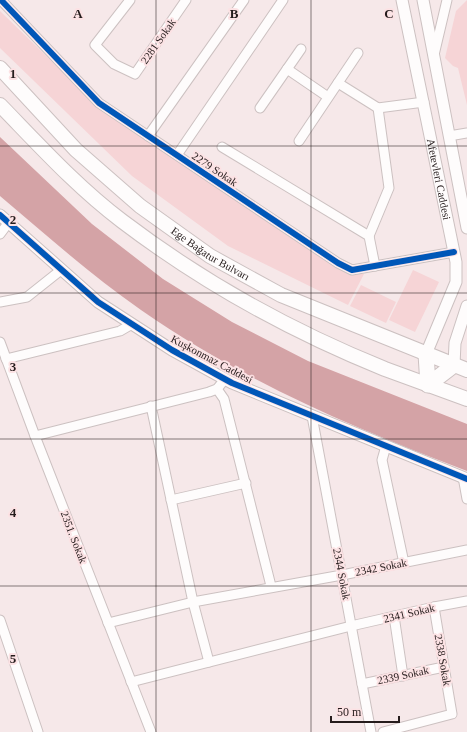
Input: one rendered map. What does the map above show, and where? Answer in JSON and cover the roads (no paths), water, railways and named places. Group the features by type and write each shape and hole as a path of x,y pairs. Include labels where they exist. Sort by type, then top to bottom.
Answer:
{"highway":[{"path":"426,354 428,385 460,368"}],"main road":[{"name":"Ege Bağatur Bulvarı","path":"0,68 76,150 140,206 210,256 281,295 460,368"},
{"name":"Ege Bağatur Bulvarı","path":"0,105 57,164 121,221 193,271 282,321 384,368 467,399"}],"street":[{"name":"2279 Sokak","path":"1,0 99,103 338,263 352,270 454,252"},
{"name":"2281 Sokak","path":"130,0 95,45 114,64 135,74 186,0"},
{"path":"148,136 244,0"},
{"path":"176,155 283,0"},
{"name":"Afetevleri Caddesi","path":"402,0 456,262 456,282 426,354"},
{"name":"Afetevleri Caddesi","path":"423,0 467,228"},
{"path":"434,57 447,0"},
{"path":"260,108 301,48"},
{"path":"299,141 358,53"},
{"path":"287,69 328,97"},
{"path":"338,83 378,108 424,102"},
{"path":"375,266 369,236 389,188 378,108"},
{"path":"449,136 467,133"},
{"path":"222,146 369,236"},
{"name":"Kuşkonmaz Caddesi","path":"0,215 98,302 172,350 225,379 465,478"},
{"path":"0,234 9,222"},
{"path":"0,302 26,297 61,270"},
{"path":"460,368 455,343 467,306"},
{"path":"6,359 120,331 132,324"},
{"name":"2351. Sokak","path":"0,342 35,436 151,732"},
{"path":"35,436 217,389 225,379"},
{"path":"217,389 224,399 271,586"},
{"path":"151,406 193,602 209,662"},
{"name":"2344 Sokak","path":"312,416 371,732"},
{"path":"386,446 382,460 404,563"},
{"path":"465,478 467,499"},
{"path":"171,500 246,483"},
{"name":"2342 Sokak","path":"108,623 193,602 271,586 342,575 467,550"},
{"name":"2341 Sokak","path":"131,682 352,626 467,601"},
{"name":"2338 Sokak","path":"382,732 452,714 434,607"},
{"path":"394,616 403,676"},
{"path":"0,620 38,732"},
{"name":"2339 Sokak","path":"362,684 444,667"}]}
